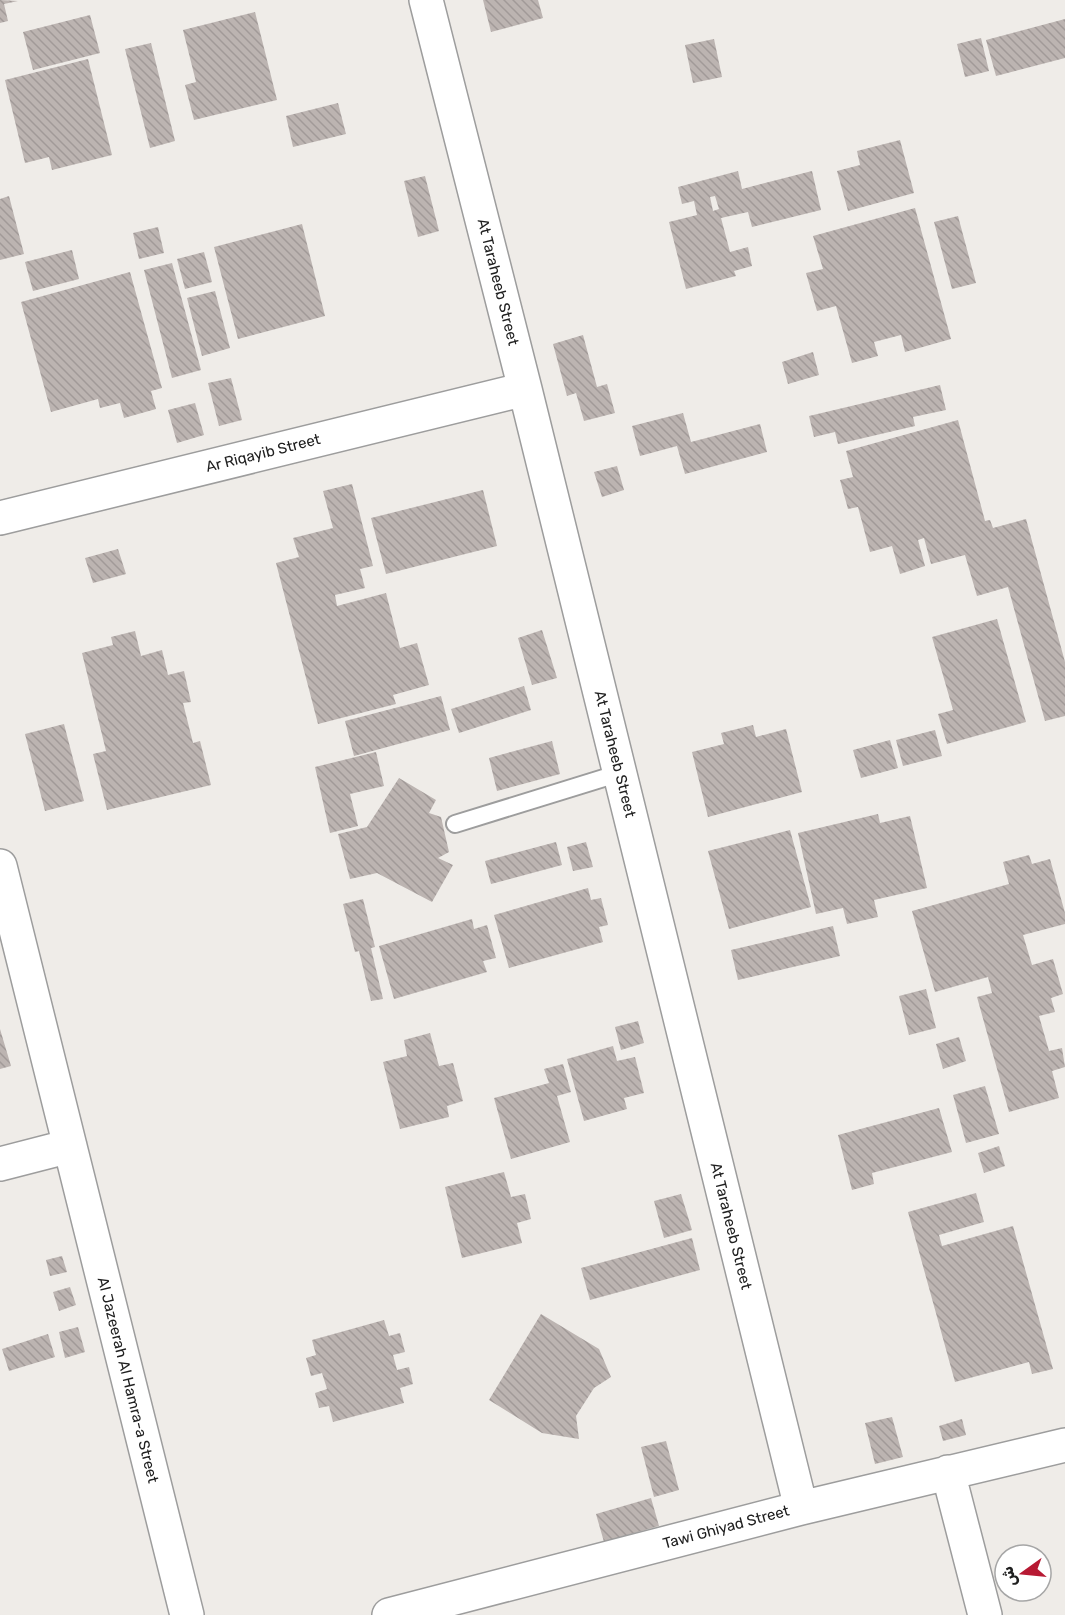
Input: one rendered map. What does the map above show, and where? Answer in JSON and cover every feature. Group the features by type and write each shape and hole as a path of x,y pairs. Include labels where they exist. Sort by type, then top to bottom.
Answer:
{"street":[{"name":"At Taraheeb Street","path":"426,0 525,389 801,1508"},
{"name":"Ar Riqayib Street","path":"0,518 525,389"},
{"name":"Al Jazeerah Al Hamra-a Street","path":"0,866 187,1615"},
{"path":"0,1164 70,1146"},
{"name":"Tawi Ghiyad Street","path":"389,1615 801,1508 1065,1445"},
{"path":"948,1472 985,1615"}],"lane":[{"path":"455,824 620,773"}],"building":[{"path":"0,0 18,1 4,4 8,21 0,23"},
{"path":"483,0 538,0 543,18 491,32"},
{"path":"255,12 277,100 194,120 185,85 196,82 183,30"},
{"path":"90,15 100,53 33,70 23,32"},
{"path":"1065,19 1065,58 996,76 986,40"},
{"path":"981,38 989,71 965,77 957,44"},
{"path":"714,39 722,77 693,83 685,45"},
{"path":"151,43 175,141 150,148 125,49"},
{"path":"88,59 112,155 52,170 49,157 25,163 5,80"},
{"path":"338,103 346,134 293,147 286,116"},
{"path":"900,140 914,193 848,211 837,171 860,165 857,151"},
{"path":"738,171 742,189 812,171 821,210 752,227 748,212 721,218 730,252 748,247 752,266 734,271 736,276 686,289 669,222 697,215 694,201 682,204 678,187","holes":["715,196 719,209 713,211 710,197"]},
{"path":"425,176 439,231 418,237 404,181"},
{"path":"9,196 24,254 0,260 0,199"},
{"path":"915,208 951,339 905,352 901,335 874,342 878,356 852,363 836,306 817,311 806,273 823,269 813,236"},
{"path":"958,216 976,283 952,289 934,222"},
{"path":"302,224 325,316 238,339 214,247"},
{"path":"158,227 164,253 139,259 133,233"},
{"path":"72,250 79,279 33,291 25,262"},
{"path":"204,252 212,282 185,289 177,259"},
{"path":"172,263 201,370 172,378 144,270"},
{"path":"130,272 162,388 151,391 156,409 124,418 120,403 100,408 98,399 51,412 21,302"},
{"path":"215,291 230,348 202,356 187,298"},
{"path":"583,335 597,387 607,384 615,413 584,421 576,393 567,396 553,344"},
{"path":"813,352 819,375 788,384 782,362"},
{"path":"231,378 242,420 219,426 208,383"},
{"path":"940,385 946,410 913,417 915,426 838,444 835,432 814,437 809,416"},
{"path":"195,403 204,435 177,443 168,410"},
{"path":"683,413 691,442 760,424 767,452 685,474 677,446 640,456 632,426"},
{"path":"958,420 985,521 990,520 993,528 1026,519 1065,662 1065,716 1045,721 1008,587 977,596 965,555 931,564 924,538 918,540 925,566 900,574 892,546 870,552 858,507 848,509 840,480 853,477 846,451"},
{"path":"617,466 624,490 602,497 594,472"},
{"path":"352,484 373,566 360,569 365,588 335,595 337,606 386,593 400,648 417,643 429,685 393,695 396,704 318,724 276,563 299,557 293,538 333,528 323,491"},
{"path":"483,490 497,546 386,574 371,518"},
{"path":"118,549 126,574 93,583 85,558"},
{"path":"997,619 1026,722 947,744 938,714 953,710 932,637"},
{"path":"542,630 557,678 532,685 518,638"},
{"path":"135,631 141,656 162,650 168,675 184,671 191,702 183,703 193,743 200,741 211,785 107,810 93,754 106,751 82,653 113,645 111,637"},
{"path":"524,686 531,710 459,733 451,709"},
{"path":"441,696 450,730 354,756 345,721"},
{"path":"64,724 84,801 45,811 25,734"},
{"path":"753,725 756,737 786,729 802,792 708,817 692,752 724,744 721,733"},
{"path":"935,730 942,756 903,766 896,740"},
{"path":"890,740 898,768 861,778 853,750"},
{"path":"552,741 560,774 497,791 489,758"},
{"path":"376,752 384,786 350,794 358,826 330,833 315,767"},
{"path":"399,778 436,800 429,813 441,817 449,852 438,858 453,865 432,902 377,873 350,879 338,834 367,827"},
{"path":"878,814 880,823 910,816 927,888 874,900 878,917 847,924 843,908 816,914 798,833"},
{"path":"790,830 811,907 729,929 708,851"},
{"path":"556,842 562,865 491,884 485,861"},
{"path":"586,842 593,867 573,871 567,847"},
{"path":"1029,855 1032,864 1050,859 1065,913 1065,924 1023,935 1032,965 1053,959 1063,994 1051,998 1055,1012 1039,1016 1049,1051 1062,1048 1065,1067 1052,1071 1059,1098 1009,1112 977,997 992,993 988,977 935,992 912,911 1009,884 1003,862"},
{"path":"588,888 591,900 601,898 608,925 599,927 603,942 509,968 494,915"},
{"path":"363,899 375,947 371,948 383,999 371,1001 359,951 355,952 343,904"},
{"path":"472,919 474,929 487,925 496,958 483,961 487,972 394,999 379,946"},
{"path":"833,926 840,956 738,980 731,950"},
{"path":"926,989 936,1028 909,1035 899,996"},
{"path":"638,1021 644,1043 621,1050 615,1027"},
{"path":"0,1029 11,1066 0,1069"},
{"path":"430,1033 439,1066 453,1063 463,1101 447,1106 449,1117 400,1129 383,1062 407,1056 404,1040"},
{"path":"959,1037 966,1061 943,1069 936,1044"},
{"path":"613,1046 617,1061 635,1057 644,1093 624,1098 627,1109 584,1121 567,1059"},
{"path":"563,1064 571,1092 557,1096 570,1142 511,1159 494,1098 549,1083 544,1069"},
{"path":"985,1086 999,1134 966,1143 953,1095"},
{"path":"939,1108 952,1152 872,1173 874,1184 852,1190 838,1135"},
{"path":"999,1146 1005,1166 984,1173 978,1153"},
{"path":"504,1172 511,1197 525,1194 531,1219 517,1223 522,1243 462,1258 445,1187"},
{"path":"976,1193 984,1222 939,1235 942,1246 1013,1226 1053,1369 1032,1374 1029,1362 955,1382 908,1212"},
{"path":"681,1194 692,1230 664,1238 654,1201"},
{"path":"692,1238 700,1270 590,1300 581,1268"},
{"path":"62,1256 67,1272 50,1276 46,1260"},
{"path":"70,1287 76,1305 59,1311 53,1292"},
{"path":"541,1314 599,1349 611,1377 594,1388 576,1416 579,1439 542,1433 489,1400"},
{"path":"384,1320 389,1336 400,1333 405,1352 393,1355 397,1370 409,1367 413,1384 400,1388 404,1403 333,1422 329,1406 319,1408 315,1393 327,1389 322,1373 311,1376 306,1358 316,1355 312,1340"},
{"path":"78,1327 85,1352 65,1358 59,1332"},
{"path":"48,1334 55,1357 9,1371 2,1349"},
{"path":"892,1417 903,1457 875,1464 865,1423"},
{"path":"962,1419 966,1435 943,1441 939,1426"},
{"path":"666,1441 679,1490 654,1497 641,1447"},
{"path":"651,1498 659,1526 604,1542 596,1514"}]}
